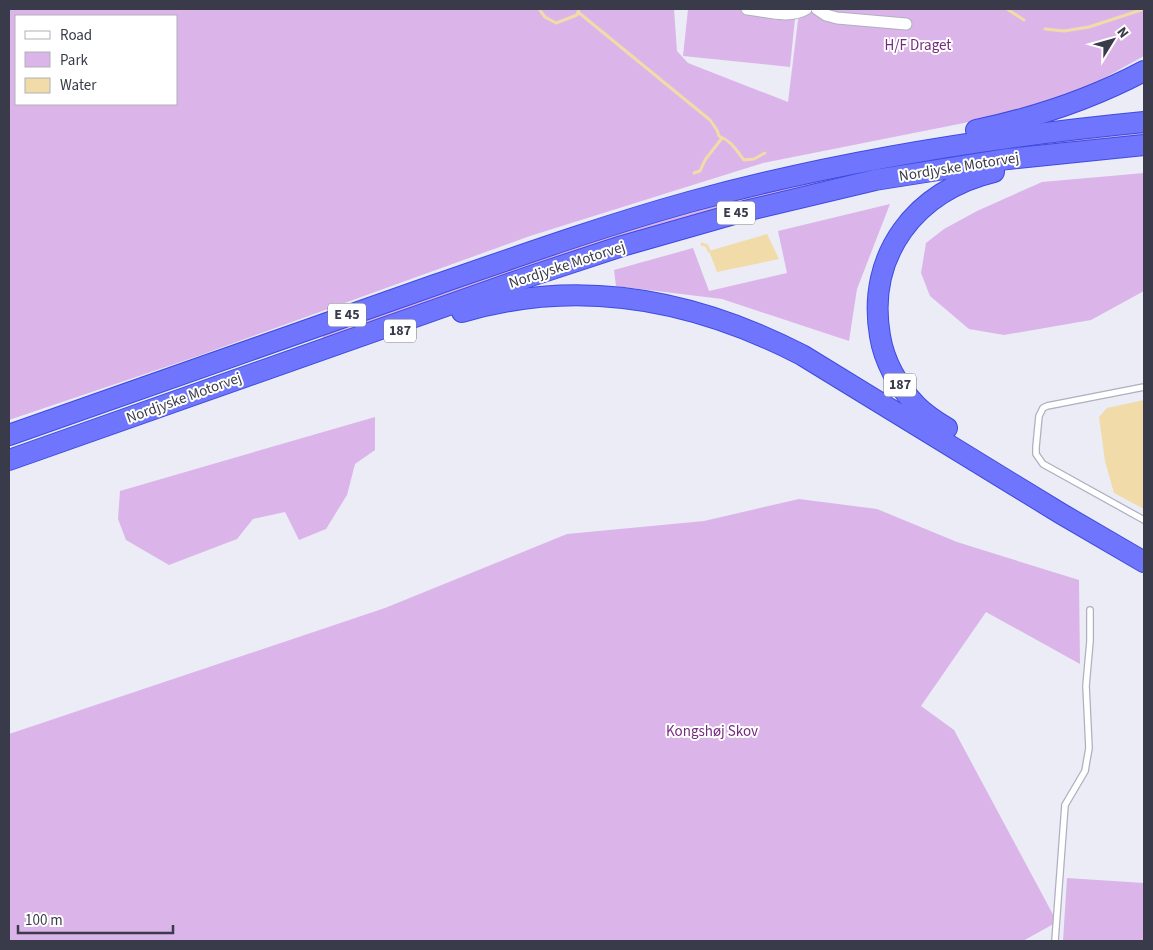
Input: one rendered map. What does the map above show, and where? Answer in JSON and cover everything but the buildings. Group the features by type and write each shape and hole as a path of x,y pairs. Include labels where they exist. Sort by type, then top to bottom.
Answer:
{"highway":[{"path":"688,202 827,160 988,128 1033,117 1100,93 1144,71"},
{"name":"Nordjyske Motorvej","path":"9,435 498,263 688,202 877,158 1048,131 1144,122"},
{"name":"Nordjyske Motorvej","path":"9,460 622,246 745,211 875,180 1008,158 1144,145"},
{"name":"187","path":"1144,155 1011,168 979,175 952,186 932,198 913,217 894,242 880,278 877,319 881,344 889,367 916,406 934,420 1000,461 1144,546"},
{"name":"187","path":"263,370 466,311 513,300 538,296 594,296 656,302 727,321 771,339 802,355 1060,513 1144,562"}],"street":[{"path":"747,9 790,15 798,14 806,9"},
{"path":"817,9 826,15 837,18 906,24"}],"lane":[{"path":"1144,387 1043,408 1039,416 1036,447 1036,454 1043,464 1144,520"},
{"path":"1055,941 1065,805 1085,771 1089,748 1086,686 1090,641 1090,610"}],"green space":[{"name":"H/F Draget","path":"9,9 674,9 677,51 688,63 788,102 798,20 807,9 1144,9 1144,56 1086,88 1037,105 964,123 763,163 530,236 198,356 9,420"},
{"path":"688,9 796,9 790,67 683,56"},
{"path":"1144,130 1144,138 954,160 322,339 323,336 338,328 445,290 678,214 767,190 952,152"},
{"path":"1144,173 1144,291 1091,320 1004,335 969,329 930,296 921,273 926,243 944,229 977,211 1042,182"},
{"path":"890,204 857,289 849,341 722,299 616,286 614,270 693,248 709,291 787,273 778,231"},
{"path":"375,417 375,450 355,464 347,495 326,529 299,540 285,512 253,519 237,539 169,565 126,540 118,519 120,491"},
{"name":"Kongshøj Skov","path":"799,499 877,509 957,542 1079,580 1080,664 986,612 921,706 954,730 1057,922 1023,941 9,941 9,734 385,608 567,534 704,521"},
{"path":"1067,878 1144,883 1144,941 1063,941"}],"water":[{"path":"767,234 779,259 717,272 709,251"},
{"path":"1144,400 1144,509 1114,493 1105,461 1099,417 1107,408"}],"waterway":[{"path":"539,9 545,17 556,23 577,15 579,9"},
{"path":"1007,9 1024,20"},
{"path":"1045,29 1064,31 1089,27 1144,9"},
{"path":"578,12 710,120 719,136 731,144 744,160 754,159 765,153"},
{"path":"694,173 700,171 705,160 722,138"},
{"path":"702,244 707,246 709,251"}]}
